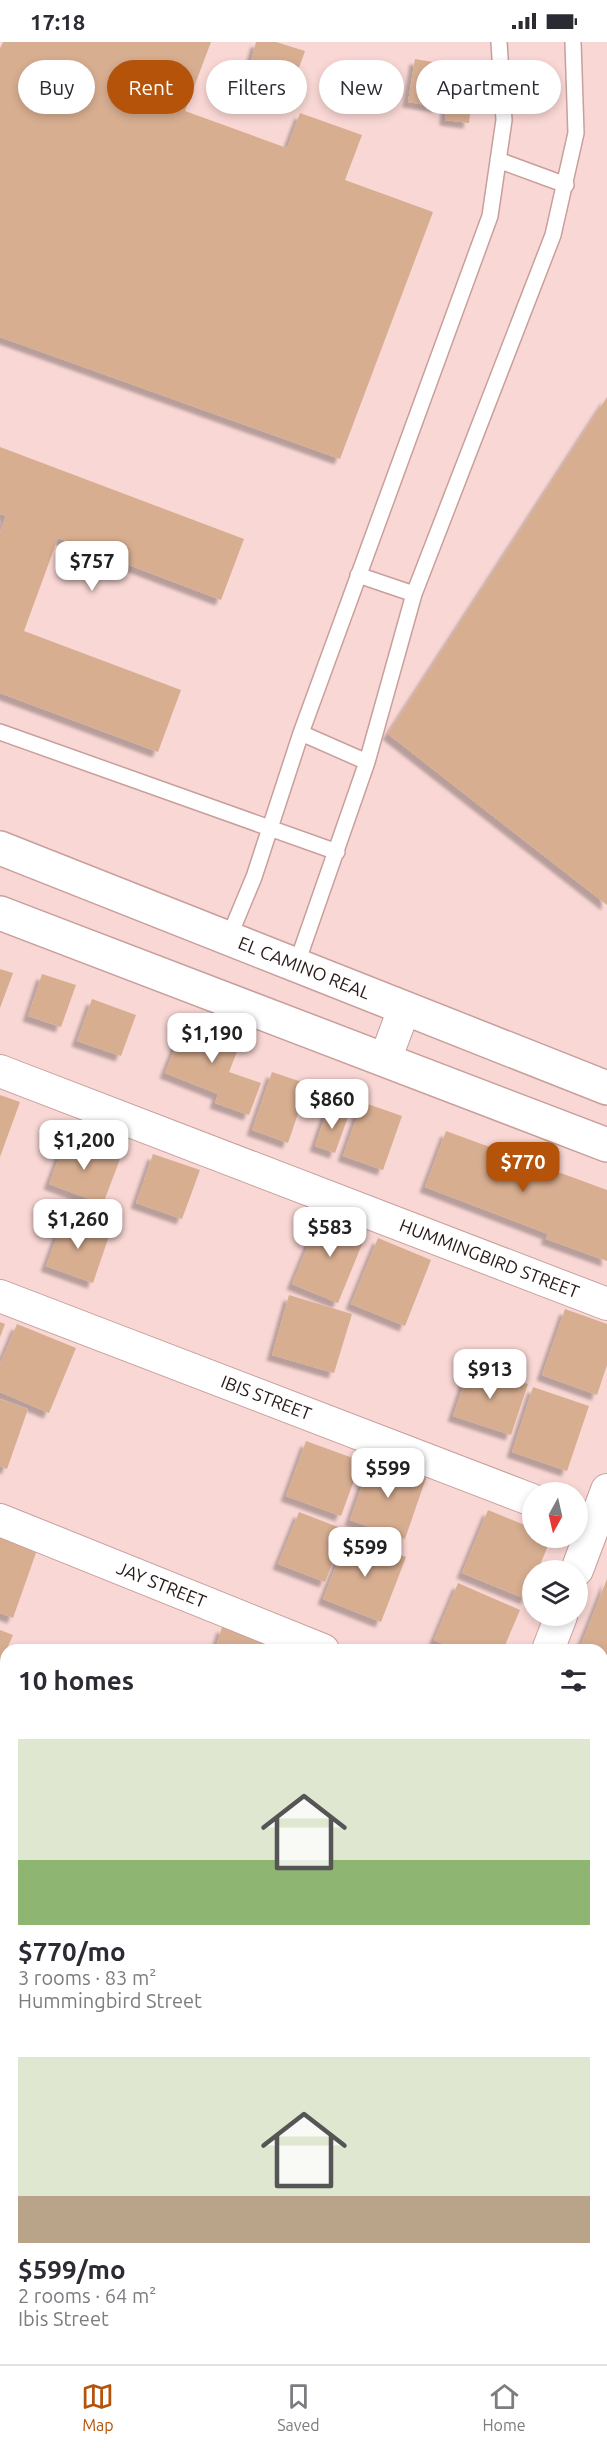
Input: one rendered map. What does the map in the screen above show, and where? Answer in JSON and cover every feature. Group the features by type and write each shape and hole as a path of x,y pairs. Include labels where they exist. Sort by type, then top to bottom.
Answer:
{"street":[{"name":"EL CAMINO REAL","path":"0,848 297,963 404,1009 607,1088"},
{"path":"0,913 607,1145"},
{"path":"386,1060 404,1009"},
{"name":"HUMMINGBIRD STREET","path":"0,1071 607,1304"},
{"name":"IBIS STREET","path":"0,1296 522,1496"},
{"path":"588,1517 607,1490"},
{"name":"JAY STREET","path":"0,1520 308,1644"},
{"path":"550,1644 557,1626"}],"lane":[{"path":"229,937 254,877 268,828 301,733 490,216 504,120 499,42"},
{"path":"297,963 367,762 414,594 553,235 576,133 573,42"},
{"path":"498,160 566,185"},
{"path":"358,575 414,594"},
{"path":"0,732 337,852"},
{"path":"301,733 367,762"}],"building":[{"path":"3,42 211,42 194,87 194,60 107,60 107,114 193,114 287,148 300,114 303,114 362,135 345,180 433,212 340,459 0,337 0,49"},
{"path":"256,42 276,42 305,51 302,60 251,60"},
{"path":"415,59 421,60 416,60 416,103 408,102"},
{"path":"446,114 470,114 469,123 445,120"},
{"path":"607,397 607,905 388,734"},
{"path":"0,447 244,539 221,600 58,538 24,631 181,690 158,752 0,693 0,532 6,516 0,514"},
{"path":"0,969 13,973 0,1008"},
{"path":"42,974 76,985 61,1027 28,1016"},
{"path":"92,999 136,1015 121,1056 77,1041"},
{"path":"186,1019 197,1019 243,1036 229,1072 261,1083 249,1115 215,1103 218,1094 165,1073"},
{"path":"272,1072 308,1084 288,1143 252,1130"},
{"path":"0,1095 20,1102 0,1157"},
{"path":"362,1102 402,1116 383,1170 343,1156"},
{"path":"328,1107 349,1114 335,1153 315,1146"},
{"path":"446,1131 607,1190 607,1261 546,1239 548,1234 425,1187"},
{"path":"66,1138 120,1159 103,1204 49,1184"},
{"path":"153,1154 200,1170 182,1219 136,1203"},
{"path":"321,1214 367,1232 338,1303 292,1284"},
{"path":"64,1217 110,1233 93,1283 46,1266"},
{"path":"378,1238 431,1260 405,1326 351,1304"},
{"path":"289,1295 352,1314 334,1373 272,1355"},
{"path":"565,1309 607,1324 607,1365 597,1395 542,1375"},
{"path":"0,1322 5,1324 0,1337"},
{"path":"17,1324 76,1348 49,1413 0,1392 0,1364"},
{"path":"470,1365 528,1384 511,1435 453,1416"},
{"path":"533,1387 589,1406 567,1471 512,1452"},
{"path":"0,1399 28,1409 7,1469 0,1466"},
{"path":"306,1441 361,1461 341,1516 286,1496"},
{"path":"371,1459 426,1478 405,1539 350,1520"},
{"path":"488,1510 522,1524 522,1548 547,1548 542,1560 522,1560 522,1597 462,1573"},
{"path":"299,1512 346,1530 325,1582 278,1564"},
{"path":"348,1535 406,1557 381,1622 323,1599"},
{"path":"0,1537 37,1550 13,1618 0,1613"},
{"path":"607,1579 607,1644 581,1644"},
{"path":"458,1583 520,1610 506,1644 444,1644 434,1640"},
{"path":"222,1627 277,1644 217,1644"},
{"path":"0,1630 13,1635 9,1644 0,1644"}]}
